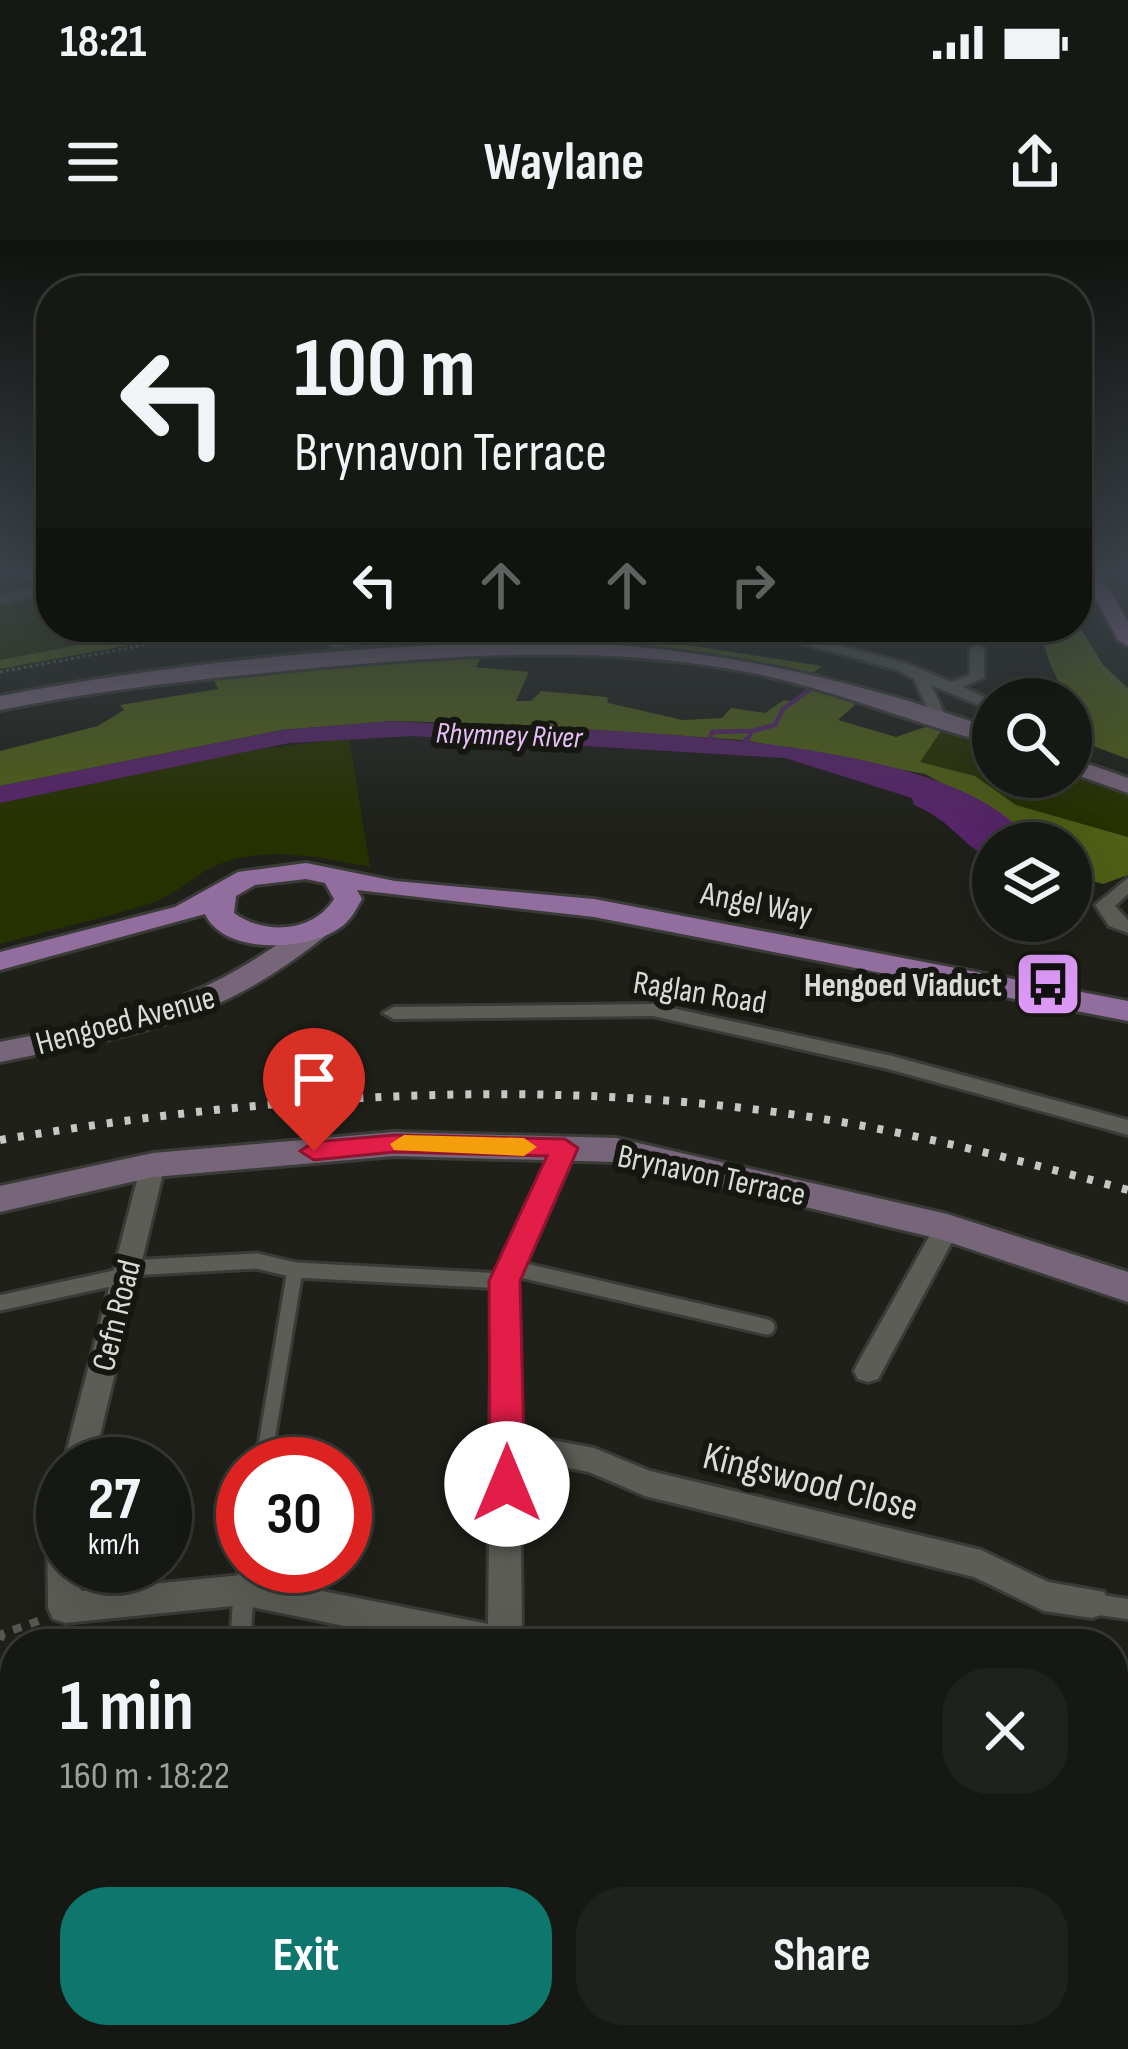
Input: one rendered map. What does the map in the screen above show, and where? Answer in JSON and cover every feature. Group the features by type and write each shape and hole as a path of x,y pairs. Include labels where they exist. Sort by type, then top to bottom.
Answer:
{"main road":[{"path":"0,703 359,657"},
{"path":"696,657 802,677 972,729"},
{"path":"1092,773 1128,786"},
{"name":"Angel Way","path":"125,931 185,913 248,878 286,870 465,897 594,908 1128,1014"},
{"path":"327,923 348,899 337,880"},
{"path":"222,896 219,916 248,932"},
{"name":"Angel Way","path":"125,931 280,935 382,907 465,897"},
{"name":"Hengoed Avenue","path":"0,1052 200,1003 248,980 327,923"},
{"path":"0,961 125,931"},
{"name":"Hengoed Avenue","path":"248,932 260,946 259,967 248,980"},
{"name":"Brynavon Terrace","path":"0,1199 153,1166 394,1144 616,1150 946,1227 1128,1287"}],"street":[{"path":"869,657 972,697"},
{"path":"951,687 977,677 977,657"},
{"path":"920,677 938,717"},
{"path":"1125,885 1105,905 1117,922 1128,927"},
{"name":"Raglan Road","path":"394,1012 653,1010 892,1063 1128,1128"},
{"path":"507,1629 508,1274 565,1148"},
{"name":"Cefn Road","path":"85,1437 153,1166"},
{"path":"868,1371 946,1227"},
{"name":"Kingswood Close","path":"508,1444 594,1460 645,1483 981,1564 1044,1596 1092,1604"},
{"path":"65,1593 65,1608 216,1583"},
{"path":"304,1593 447,1629"}],"lane":[{"path":"0,1303 125,1272 257,1262 295,1270 508,1274 767,1327"},
{"path":"267,1437 295,1270"},
{"path":"241,1629 243,1593"},
{"path":"1092,1604 1128,1609"}],"path":[{"path":"0,672 78,657"},
{"path":"1096,657 1128,693"},
{"path":"14,1629 65,1608"}],"green space":[{"path":"13,657 63,657 0,669 0,660"},
{"path":"481,657 476,667 529,672 516,701 531,701 541,691 607,697 608,703 683,720 722,718 731,708 765,713 784,700 796,702 812,688 859,701 838,720 896,737 946,724 920,762 972,775 972,798 1006,798 1076,822 1008,822 925,774 743,740 511,724 392,721 282,730 0,786 0,751 98,726 124,710 120,705 218,689 213,678 314,665"},
{"path":"694,657 767,657 822,666 810,675"},
{"path":"1048,657 1099,657 1128,688 1128,759 1092,746 1092,678 1057,678"},
{"path":"946,724 972,733 972,775 919,762"},
{"path":"349,738 370,867 292,855 233,859 152,903 0,944 0,803 253,750"},
{"path":"1092,775 1128,788 1128,837 1092,827 1092,822 1076,822 1006,798 1092,798"},
{"path":"1092,827 1128,837 1128,875 1103,884 1092,881"}],"water":[{"path":"392,721 734,740 830,754 916,774 986,803 1007,822 972,822 972,847 914,805 912,798 785,758 413,736 289,743 0,803 0,786 282,730"}],"waterway":[{"path":"746,742 752,731 775,725 783,709 812,688"},
{"path":"710,740 712,732 751,731"},
{"name":"Rhymney River","path":"742,748 747,739"},
{"name":"Rhymney River","path":"708,744 710,740"}],"railway":[{"path":"0,1140 213,1110 426,1095 533,1094 746,1108 853,1124 1128,1190"}],"slow traffic":[{"path":"404,1144 524,1147"}],"place":[{"name":"Hengoed Viaduct","path":"1048,984"}],"route":[{"path":"314,1151 394,1144 565,1148 505,1281 507,1484"}]}
